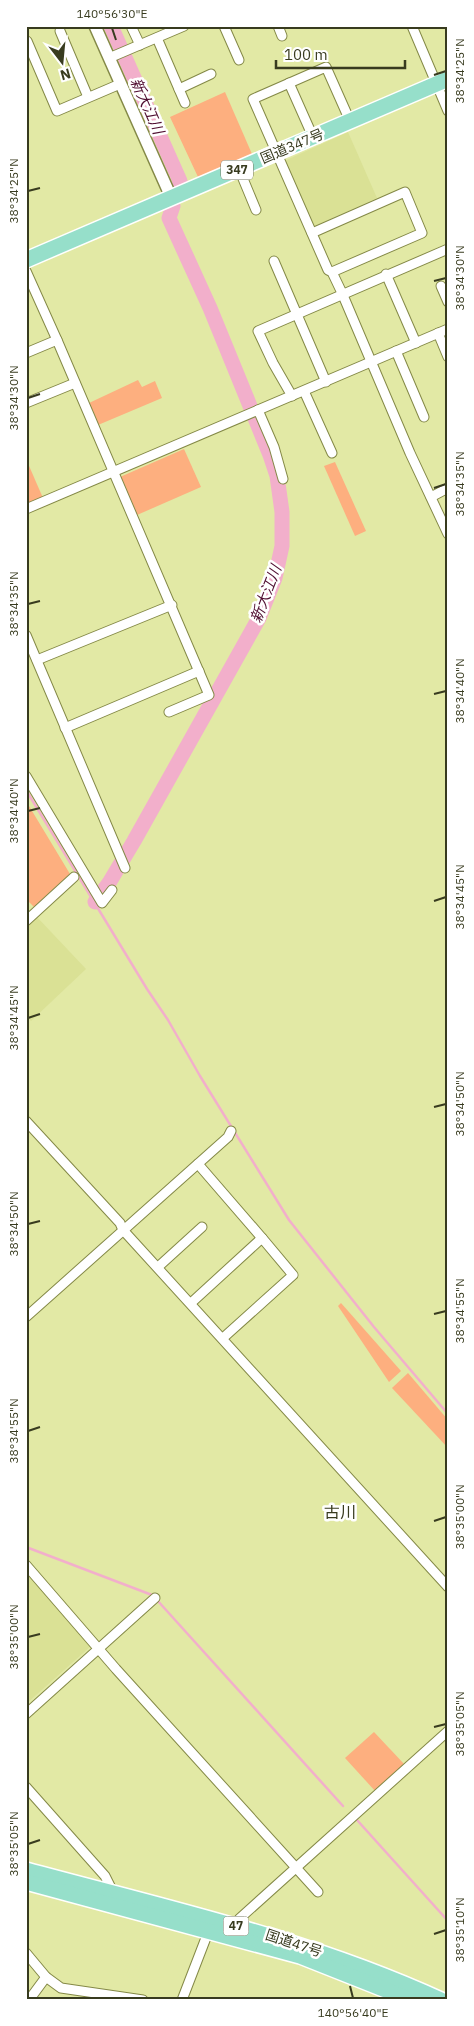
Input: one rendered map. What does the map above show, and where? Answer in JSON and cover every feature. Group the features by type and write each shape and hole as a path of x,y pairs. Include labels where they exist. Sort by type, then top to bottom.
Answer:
{"highway":[{"name":"国道347号","path":"26,260 442,81"},
{"name":"国道47号","path":"26,1870 239,1927 329,1955 441,2000"},
{"name":"国道47号","path":"26,1882 300,1956 411,2000"}],"street":[{"path":"95,26 114,57 120,84 171,197"},
{"path":"131,26 136,47"},
{"path":"114,57 157,38 174,28 184,26"},
{"path":"224,26 239,60"},
{"path":"278,26 282,36"},
{"path":"412,26 442,81 448,111"},
{"path":"60,31 88,97"},
{"path":"157,38 185,102"},
{"path":"27,42 57,111 120,84"},
{"path":"350,121 326,67 253,99 328,270 332,272 342,293 448,534"},
{"path":"179,89 211,74"},
{"path":"289,83 313,137"},
{"path":"239,169 256,210"},
{"path":"312,233 404,192 422,233 332,272"},
{"path":"290,397 258,331 386,274 448,249"},
{"path":"274,261 298,313 326,382"},
{"path":"26,271 172,605 209,695 170,712"},
{"path":"386,274 416,343"},
{"path":"441,286 448,302"},
{"path":"26,509 448,329"},
{"path":"438,333 448,357"},
{"path":"26,353 57,340"},
{"path":"396,351 424,417"},
{"path":"26,403 75,383"},
{"path":"304,391 332,453"},
{"path":"254,412 274,447 283,479"},
{"path":"431,497 448,488"},
{"path":"37,660 172,605"},
{"path":"26,635 125,868"},
{"path":"66,728 199,671"},
{"path":"26,776 92,883 107,897"},
{"path":"26,921 74,877"},
{"path":"26,1120 320,1448 448,1587"},
{"path":"26,1317 228,1137 231,1131"},
{"path":"198,1164 293,1275 223,1338"},
{"path":"158,1267 202,1227"},
{"path":"191,1303 262,1238"},
{"path":"26,1565 295,1869 318,1892"},
{"path":"26,1714 155,1598"},
{"path":"239,1927 239,1919 448,1731"},
{"path":"26,1787 105,1876 114,1894"},
{"path":"182,2000 209,1930"},
{"path":"26,1952 46,1977 61,1988 143,2000"},
{"path":"29,2000 46,1977"}],"shaded area":[{"path":"225,92 252,154 198,177 170,117"},
{"path":"348,132 377,198 312,227 282,162"},
{"path":"138,380 142,387 155,381 162,398 98,425 89,403"},
{"path":"184,449 201,487 137,515 120,477"},
{"path":"26,459 43,498 26,506"},
{"path":"335,462 366,531 355,536 324,466"},
{"path":"26,801 70,874 34,907 26,899"},
{"path":"36,916 86,969 31,1021 26,1016 26,925"},
{"path":"341,1303 401,1371 389,1382 338,1306"},
{"path":"408,1373 448,1420 448,1448 392,1388"},
{"path":"26,1573 91,1646 26,1704"},
{"path":"374,1732 405,1765 376,1792 345,1758"}],"waterway":[{"name":"新大江川","path":"111,26 180,181 178,187"},
{"name":"新大江川","path":"95,902 109,883 134,841 259,618 275,578 282,546 282,512 277,476 210,308 169,218 173,206"},
{"path":"26,790 289,1220 374,1327 448,1414"},
{"path":"26,1547 152,1595"},
{"path":"157,1600 343,1806"},
{"path":"357,1820 448,1921"}],"district":[{"name":"古川","path":"340,1512"}]}
